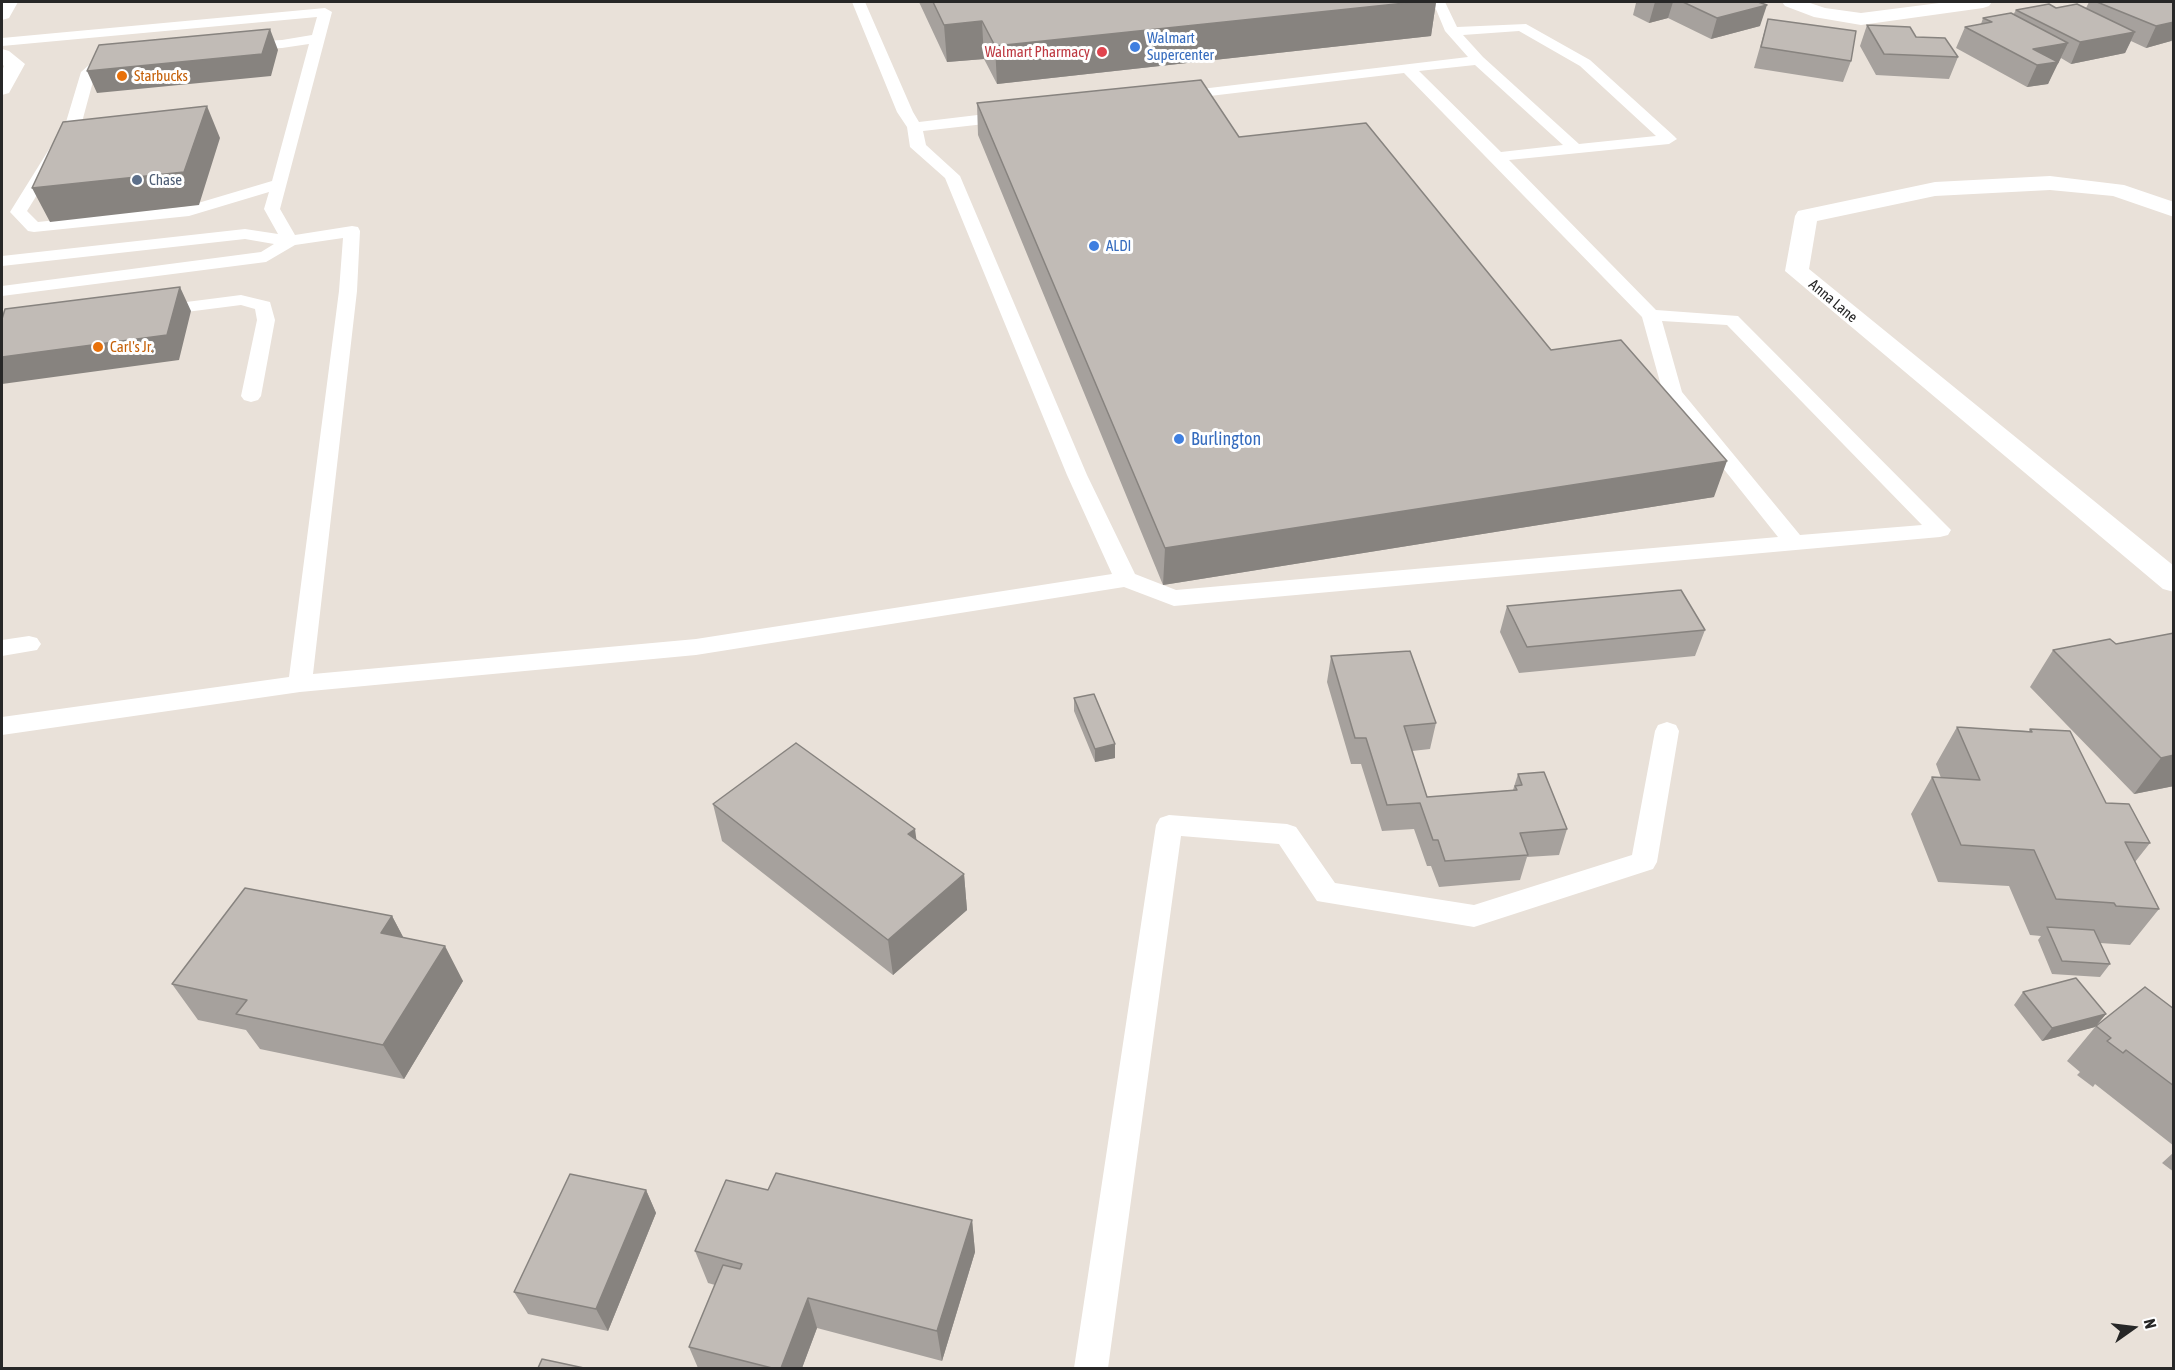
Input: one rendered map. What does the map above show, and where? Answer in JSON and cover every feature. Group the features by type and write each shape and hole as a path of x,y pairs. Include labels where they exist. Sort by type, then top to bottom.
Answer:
{"street":[{"path":"2,14 9,2"},
{"path":"1791,2 1821,13 1861,19 1983,2"},
{"path":"2,55 15,64 2,89"},
{"name":"Anna Lane","path":"2174,210 2116,190 2050,183 1935,189 1806,216 1797,272 2174,582"}],"lane":[{"path":"858,2 905,112 915,127 918,147 952,176 1077,475 1126,579"},
{"path":"1439,2 1452,31 1478,60 1577,150"},
{"path":"2,42 325,12 272,209 290,241"},
{"path":"1452,31 1521,27 1585,63 1669,140 1497,157"},
{"path":"224,48 282,44 318,38"},
{"path":"132,53 103,60 88,72 74,122 18,212 34,227 189,211 279,184"},
{"path":"1161,98 1478,60"},
{"path":"1408,69 1651,315 1673,393 1794,543"},
{"path":"915,127 1020,114"},
{"path":"2,261 245,234 290,241 352,231 348,291 300,684"},
{"path":"2,291 266,257 290,241"},
{"path":"135,313 241,300 264,306 266,320 250,396"},
{"path":"2,726 300,684 696,646 1126,579 1174,598 1940,530 1732,320 1651,315"},
{"path":"2,648 29,644"},
{"path":"1091,1368 1169,825 1287,834 1327,893 1474,916 1644,862 1667,731"}],"building":[{"path":"933,2 1415,2 995,46 982,21 944,25"},
{"path":"1683,2 1758,2 1767,5 1717,18"},
{"path":"2097,2 2174,2 2174,22 2156,26"},
{"path":"2049,4 2056,8 2077,4 2135,32 2080,42 2016,10"},
{"path":"2011,13 2068,43 2033,49 2058,62 2037,65 1965,27 1992,22 1983,18"},
{"path":"1768,19 1856,31 1851,61 1761,47"},
{"path":"1867,25 1910,27 1916,37 1945,38 1958,57 1884,54"},
{"path":"270,29 262,54 87,71 99,45"},
{"path":"1201,80 1239,137 1366,123 1551,350 1621,340 1727,461 1165,548 977,103"},
{"path":"207,106 184,172 32,188 63,122"},
{"path":"180,287 167,335 2,357 2,319 5,309"},
{"path":"1681,590 1705,630 1527,647 1507,606"},
{"path":"2174,633 2174,755 2161,758 2053,650 2110,639 2116,644"},
{"path":"1410,651 1436,723 1404,726 1427,797 1517,790 1515,786 1522,785 1518,774 1544,772 1567,829 1520,833 1528,855 1445,861 1438,840 1433,840 1420,803 1387,805 1366,738 1355,738 1331,656"},
{"path":"1094,694 1115,744 1095,749 1074,698"},
{"path":"1957,727 2032,732 2030,729 2070,731 2106,803 2129,804 2150,843 2125,842 2159,909 2056,899 2034,850 1961,845 1932,777 1980,780"},
{"path":"796,743 915,829 908,834 964,874 888,940 713,804"},
{"path":"245,888 392,916 381,933 445,946 383,1045 236,1014 247,1000 172,984"},
{"path":"2047,927 2094,930 2110,964 2062,961"},
{"path":"2076,978 2106,1014 2052,1028 2023,992"},
{"path":"2145,987 2174,1009 2174,1086 2126,1050 2123,1053 2107,1041 2111,1038 2096,1026"},
{"path":"776,1173 972,1220 937,1331 808,1298 781,1368 772,1368 689,1347 723,1265 740,1269 742,1264 695,1251 726,1180 768,1190"},
{"path":"570,1174 646,1190 596,1309 514,1292"},
{"path":"542,1359 584,1368 538,1368"}],"place":[{"name":"Walmart Supercenter","path":"1135,47"},
{"name":"Walmart Pharmacy","path":"1102,52"},
{"name":"Starbucks","path":"122,76"},
{"name":"Chase","path":"137,180"},
{"name":"ALDI","path":"1094,246"},
{"name":"Carl's Jr.","path":"98,347"},
{"name":"Burlington","path":"1179,439"}]}
